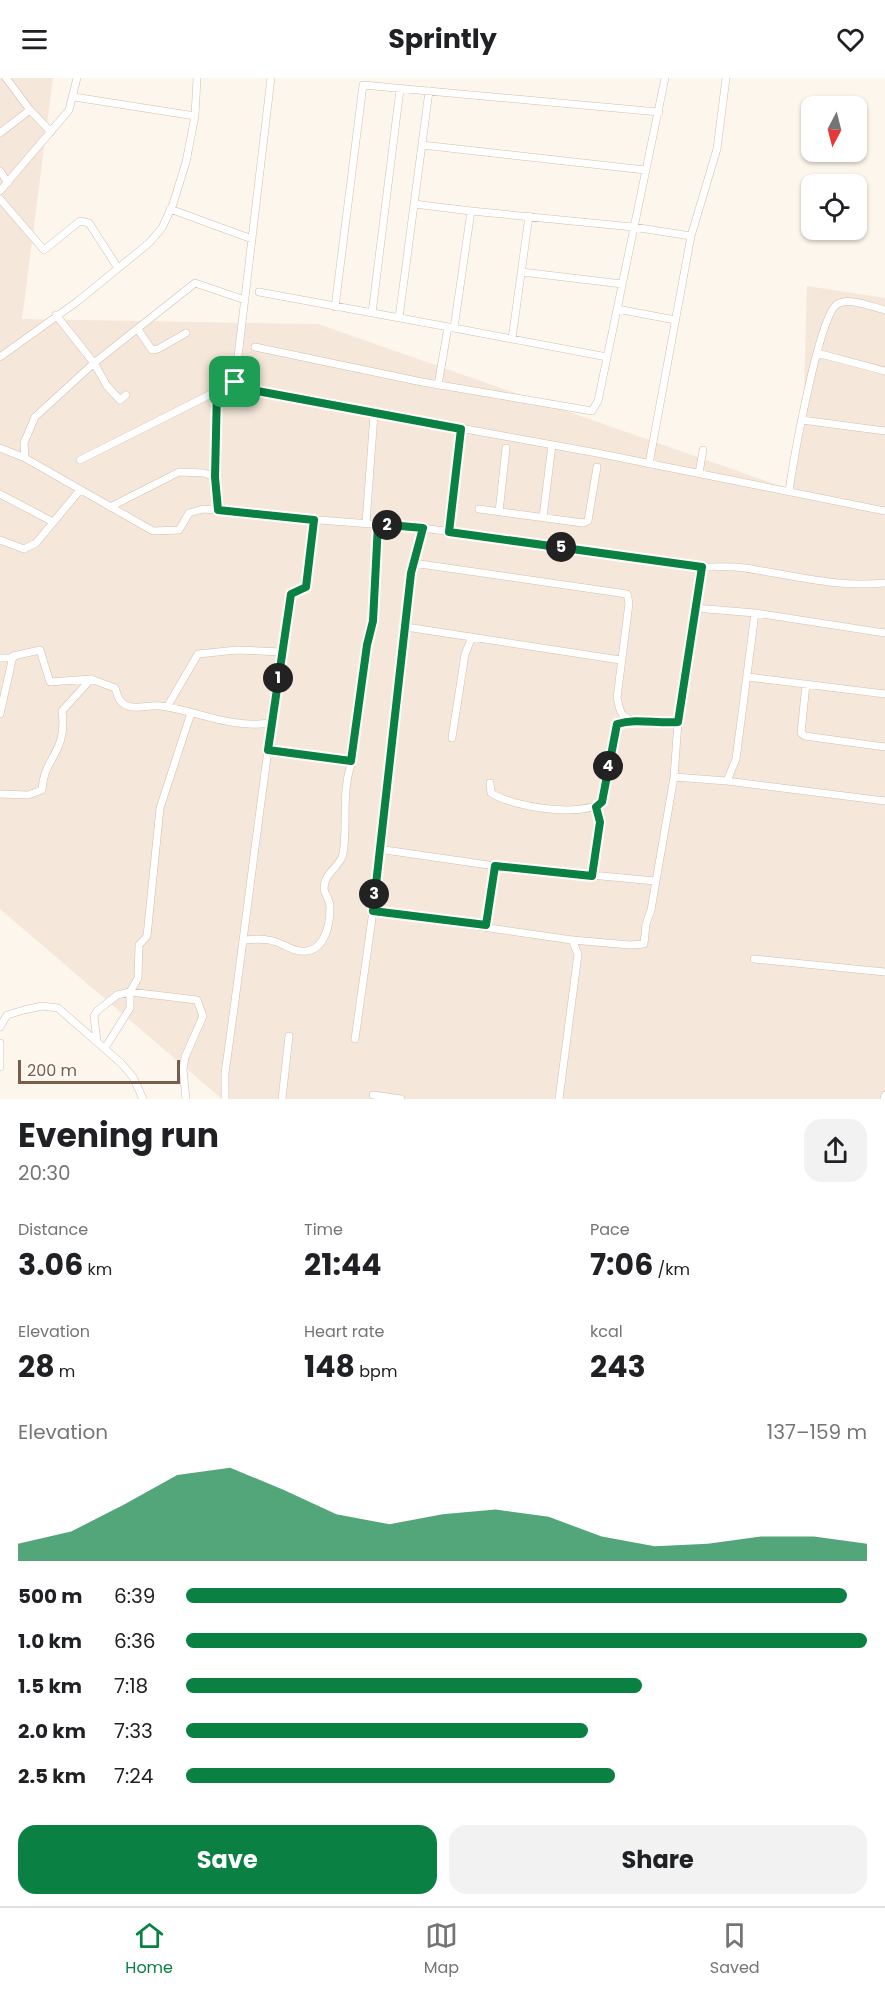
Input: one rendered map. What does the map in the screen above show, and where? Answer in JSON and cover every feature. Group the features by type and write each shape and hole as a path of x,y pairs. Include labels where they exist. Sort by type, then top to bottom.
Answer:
{"street":[{"path":"0,84 7,78 30,110 51,132"},
{"path":"0,191 69,110 74,97 76,78"},
{"path":"0,357 56,315 78,302 149,243 162,228 186,162 195,116 197,78"},
{"path":"235,382 271,78"},
{"path":"255,347 438,385 588,412 595,409 666,78"},
{"path":"649,464 691,236 717,149 726,78"},
{"path":"335,306 363,85 659,112"},
{"path":"372,313 400,89"},
{"path":"399,318 429,91"},
{"path":"74,97 195,116"},
{"path":"0,133 30,110"},
{"path":"422,145 645,170"},
{"path":"0,171 8,183"},
{"path":"0,199 44,250 73,224 81,220 89,223 118,268"},
{"path":"414,204 633,227 691,236"},
{"path":"170,209 252,239"},
{"path":"438,385 451,328 471,211"},
{"path":"512,339 529,216"},
{"path":"522,272 622,284"},
{"path":"25,458 24,443 35,417 94,363 139,331 195,283 245,300"},
{"path":"259,292 607,357"},
{"path":"789,492 817,353 830,313 836,306 849,302 885,310"},
{"path":"617,309 675,320"},
{"path":"56,315 94,363 107,386 120,400 126,395"},
{"path":"139,331 152,350 186,333"},
{"path":"817,353 885,371"},
{"path":"80,460 235,382"},
{"path":"235,382 241,388 699,473 885,511"},
{"path":"217,391 215,477 218,510"},
{"path":"366,523 374,414"},
{"path":"802,420 885,431"},
{"path":"449,532 461,429"},
{"path":"543,518 552,445"},
{"path":"0,448 25,458 153,531 179,530 189,513 203,509 218,510 423,528 702,567 742,568 792,577 868,585 885,583"},
{"path":"499,512 506,448"},
{"path":"699,473 703,450"},
{"path":"479,509 583,523 588,521 597,467"},
{"path":"110,507 179,472 204,473 215,477"},
{"path":"0,540 24,549 36,543 80,490"},
{"path":"0,494 54,522"},
{"path":"225,1099 225,1073 244,940 270,723 291,594 306,587 314,520"},
{"path":"244,940 275,941 301,951 315,948 323,941 330,904 324,889 328,874 343,857 347,831 343,813 346,781 351,761 367,645 373,621 378,524"},
{"path":"355,1039 373,911 378,849 413,562 423,528"},
{"path":"413,562 627,594 629,603 617,698 620,709 624,716 633,720 659,724 678,722"},
{"path":"373,911 486,925 572,939 630,945 644,944 674,777 678,722 702,567"},
{"path":"695,608 756,613 885,633"},
{"path":"727,780 736,759 756,613"},
{"path":"406,627 621,660"},
{"path":"452,738 465,654 472,637"},
{"path":"0,714 13,658 16,654 40,650 50,682 91,679 115,688 119,700 127,706 167,707 221,722 253,725 270,723"},
{"path":"167,707 198,654 237,650 282,652"},
{"path":"0,658 13,658"},
{"path":"748,677 885,694"},
{"path":"0,794 28,795 42,790 42,778 60,749 64,727 62,711 91,679"},
{"path":"806,684 801,733 805,736 885,747"},
{"path":"105,1048 130,1008 130,993 138,978 139,945 151,937 160,808 191,713"},
{"path":"490,783 491,793 501,800 570,812 596,807 602,802 617,724 633,720"},
{"path":"268,750 351,761"},
{"path":"674,777 727,780 885,801"},
{"path":"592,876 600,822 596,807"},
{"path":"378,849 495,866 655,881"},
{"path":"486,925 495,866"},
{"path":"559,1099 578,954 572,939"},
{"path":"754,959 885,972"},
{"path":"97,1041 94,1024 97,1011 117,995 130,993 191,999 200,1003 203,1016 188,1044 183,1069 186,1099"},
{"path":"0,1028 8,1016 30,1008 52,1006 105,1048 133,1077 143,1099"},
{"path":"282,1099 289,1036"},
{"path":"0,1043 0,1067"},
{"path":"373,1095 401,1099"}],"shaded area":[{"path":"0,78 53,78 22,319 318,324 786,488 804,388 807,286 885,298 885,1099 222,1099 0,909"}],"route":[{"path":"235,382 241,388 461,429 449,532 702,567 678,722 659,724 633,720 617,724 602,802 596,807 600,822 592,876 495,866 486,925 373,911 378,849 388,765 397,714 411,573 423,528 378,524 373,621 367,645 351,761 322,755 268,750 270,723 291,594 306,587 314,520 218,510 215,487 217,391 235,382"}]}
